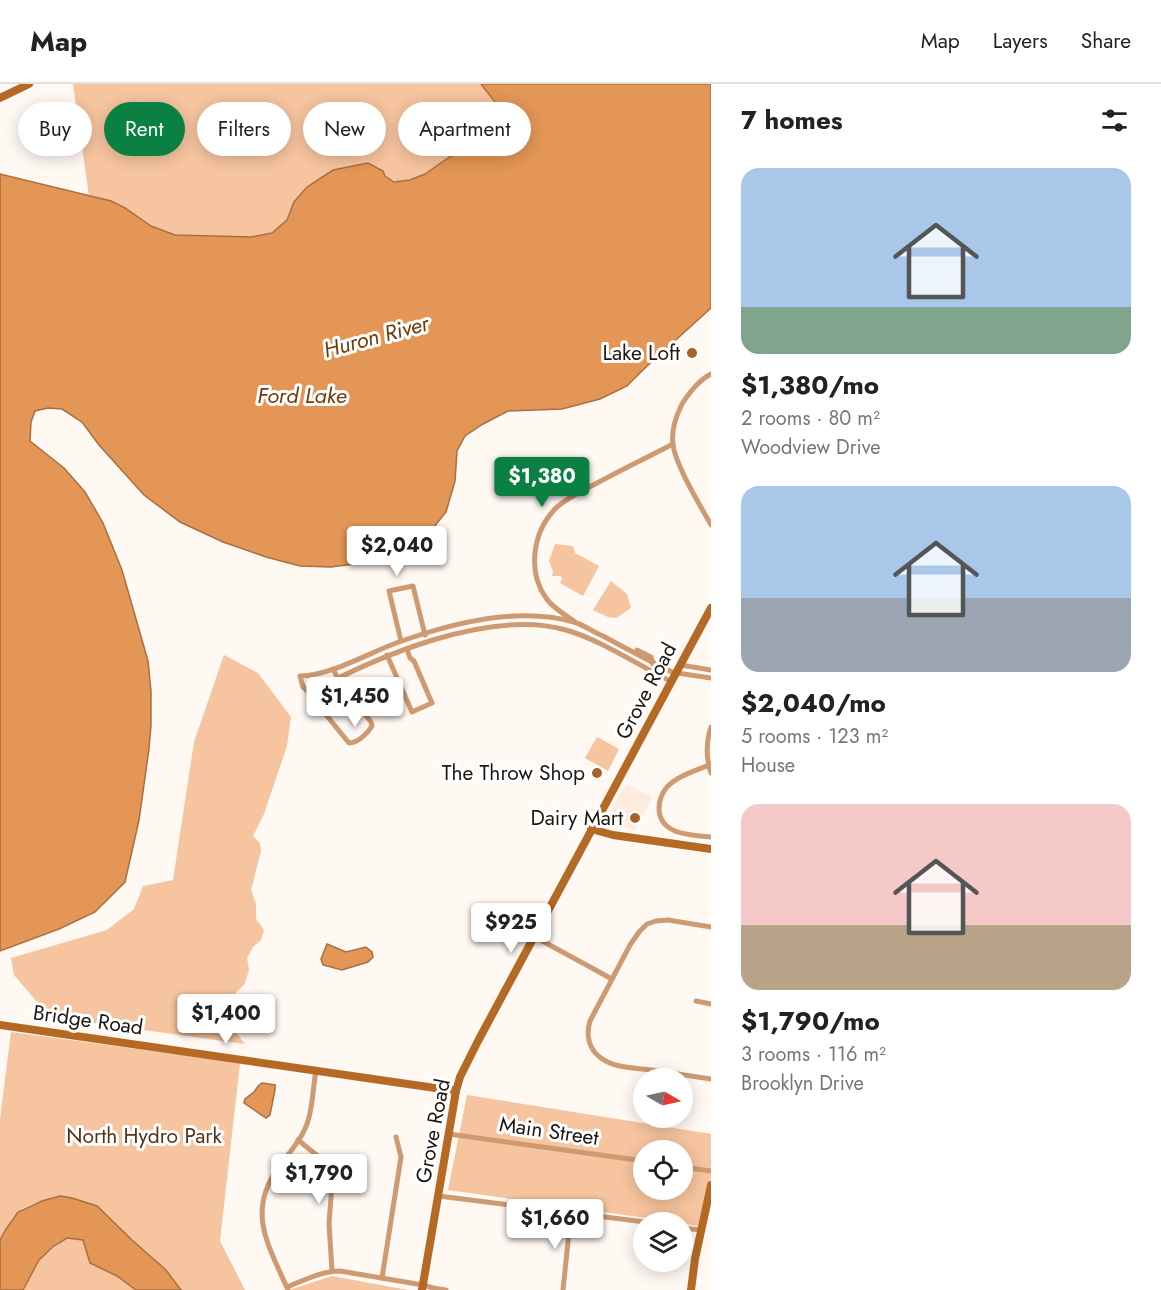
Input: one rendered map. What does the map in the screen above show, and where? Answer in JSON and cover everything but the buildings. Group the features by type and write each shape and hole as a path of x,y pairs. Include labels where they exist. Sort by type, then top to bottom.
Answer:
{"main road":[{"path":"0,98 29,84"},
{"name":"Grove Road","path":"423,1287 460,1077 711,608"},
{"path":"591,829 613,835 711,849"},
{"name":"Bridge Road","path":"0,1025 456,1091"},
{"path":"691,1290 711,1185"}],"street":[{"path":"711,374 705,377 687,397 678,413 673,444 684,474 711,525"},
{"path":"673,444 583,490 556,507 544,524 537,542 534,559 536,579 546,600 591,631 654,663 711,678"},
{"path":"401,641 389,591 413,586 425,642"},
{"path":"333,669 337,678 371,722 370,731 354,743 347,741 310,693 306,691 300,676 312,676 401,641 461,624 520,615 546,616 576,622"},
{"path":"546,616 547,626"},
{"path":"495,618 496,627"},
{"path":"310,693 337,678 425,642 469,631 513,624 547,626 588,638 672,682"},
{"path":"588,638 591,631"},
{"path":"616,643 622,643 651,657 654,663"},
{"path":"385,647 412,712 432,703 407,649"},
{"path":"621,655 625,648"},
{"path":"649,670 654,663"},
{"path":"678,671 711,670"},
{"path":"711,727 707,745 711,773"},
{"path":"709,765 668,786 662,795 659,812 663,824 672,830 711,837"},
{"path":"711,927 668,920 647,924 630,945 590,1020 588,1029 588,1038 592,1048 597,1055 609,1063 711,1079"},
{"path":"535,937 612,979"},
{"path":"696,1001 711,1004"},
{"path":"316,1070 309,1120 298,1140 270,1179 262,1210 265,1238 288,1289 314,1276 332,1271 446,1290"},
{"name":"Main Street","path":"449,1134 633,1159"},
{"path":"382,1278 401,1157 396,1137"},
{"path":"298,1140 319,1157 330,1176 332,1194 328,1223 332,1271"},
{"path":"693,1169 711,1171"},
{"path":"439,1196 633,1221"},
{"path":"563,1290 571,1213"},
{"path":"693,1229 701,1230"}],"shaded area":[{"path":"626,784 652,797 635,830 605,822"}],"green space":[{"path":"73,84 481,84 495,102 398,102 398,156 453,156 412,180 391,180 385,176 294,202 287,220 272,233 251,237 175,235 151,226 111,201 89,196 83,156 92,156 92,102 76,102"},
{"path":"555,544 573,546 575,553 599,566 583,596 560,583 561,576 552,576 553,571 549,561"},
{"path":"611,581 627,594 631,608 616,618 593,610"},
{"path":"224,655 258,673 291,717 287,746 264,814 253,836 260,843 261,851 251,890 256,904 256,919 264,930 261,940 253,947 247,958 249,969 245,984 237,991 234,999 239,1016 237,1034 245,1044 50,1017 14,975 11,958 107,930 134,909 143,886 173,880 194,742"},
{"path":"597,737 619,749 608,771 585,758"},
{"name":"North Hydro Park","path":"11,1032 240,1063 220,1241 245,1290 181,1290 171,1276 143,1249 60,1196 23,1208 16,1214 0,1240 0,1119"},
{"path":"467,1095 633,1122 633,1128 673,1128 711,1134 711,1177 698,1226 693,1225 693,1212 633,1212 633,1216 448,1190"},
{"path":"66,1238 83,1240 90,1263 117,1276 136,1290 23,1290 39,1260"},
{"path":"332,1276 408,1290 289,1290"}],"water":[{"name":"Ford Lake","path":"481,84 711,84 711,308 627,386 600,399 562,409 508,411 465,436 457,451 455,481 446,512 430,532 403,551 370,562 331,567 300,566 223,542 180,522 144,495 99,445 82,422 62,409 48,408 35,411 31,422 30,441 64,468 85,492 103,523 122,570 148,661 151,725 139,820 125,882 95,912 59,929 0,951 0,174 111,201 151,226 175,235 251,237 272,233 287,220 294,202 307,187 333,170 368,163 383,171 385,176 394,182 410,180 425,174 451,156 531,156 531,102 495,102"},
{"path":"327,944 346,952 366,947 372,952 373,957 368,962 342,970 323,965 321,959"},
{"path":"262,1083 275,1085 270,1115 266,1118 244,1103 245,1099"},
{"path":"60,1196 97,1206 166,1270 181,1290 136,1290 117,1276 90,1263 83,1240 67,1238 39,1260 23,1290 0,1290 0,1240 6,1229 18,1212"}],"place":[{"name":"Lake Loft","path":"692,353"},
{"name":"The Throw Shop","path":"597,773"},
{"name":"Dairy Mart","path":"635,818"}],"water label":[{"name":"Huron River","path":"376,336"}]}
